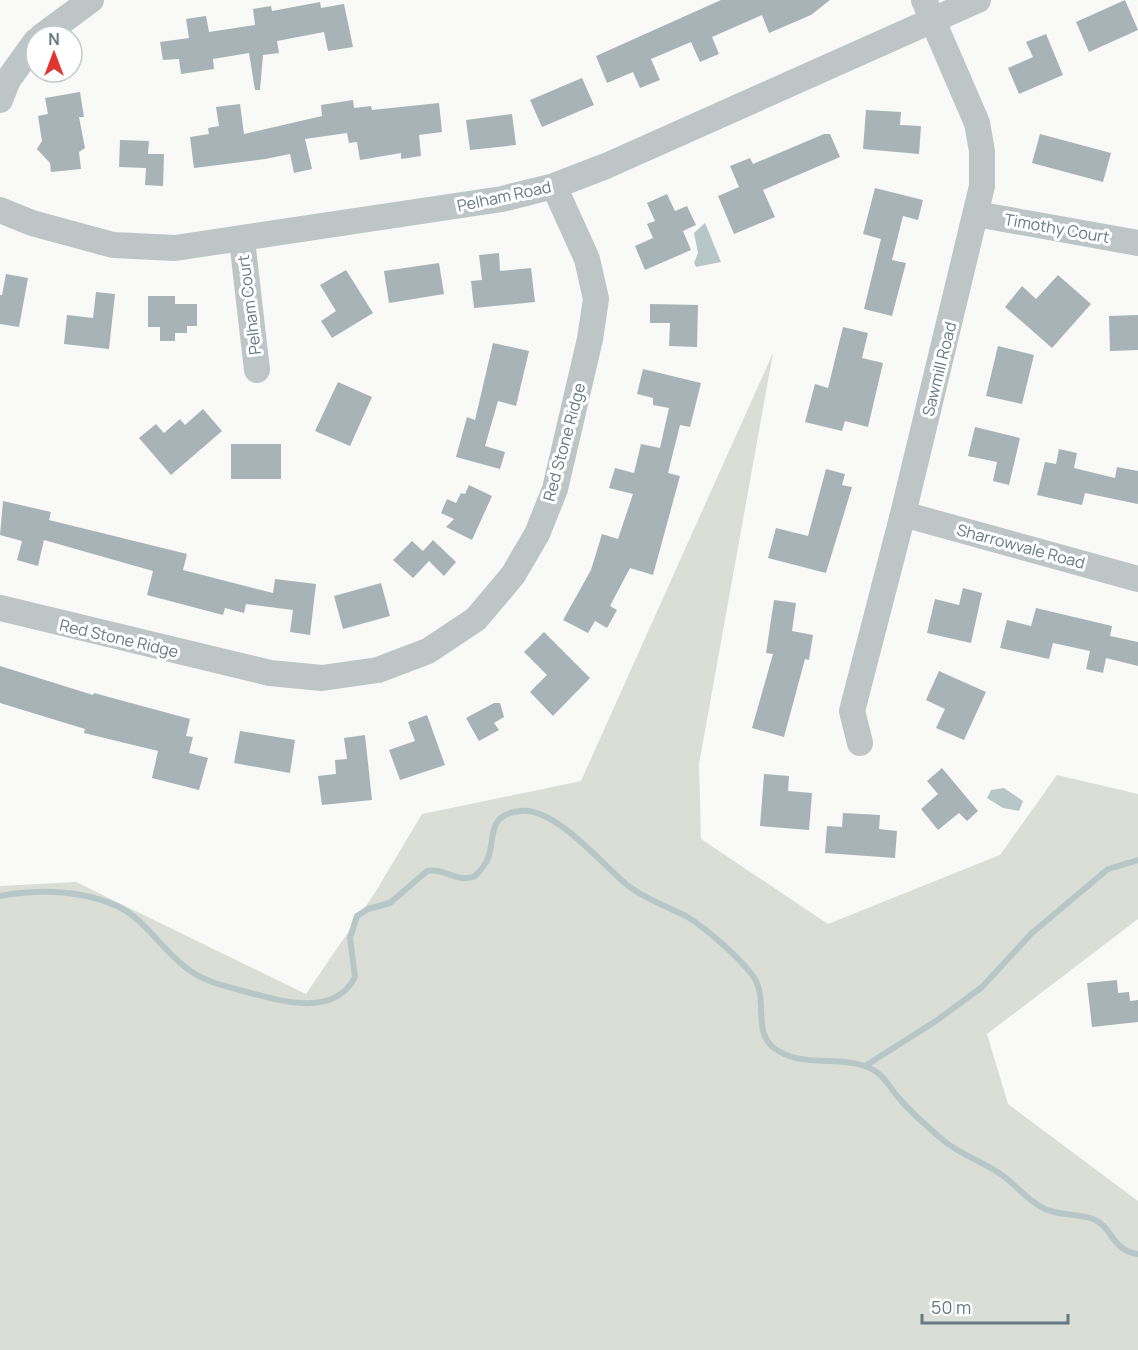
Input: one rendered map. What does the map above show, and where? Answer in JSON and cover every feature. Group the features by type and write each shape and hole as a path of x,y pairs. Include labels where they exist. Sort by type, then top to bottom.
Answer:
{"street":[{"path":"58,24 91,0"},
{"name":"Pelham Road","path":"0,210 32,224 113,245 175,248 242,240 502,199 554,186 929,10 978,0"},
{"name":"Sawmill Road","path":"860,743 852,711 903,514 982,186 982,151 978,123 929,10"},
{"path":"0,99 8,80 24,58"},
{"name":"Red Stone Ridge","path":"0,608 270,673 322,678 378,670 428,651 476,619 513,575 537,534 555,489 590,339 596,299 592,279 587,260 554,186"},
{"name":"Timothy Court","path":"976,214 1138,243"},
{"name":"Pelham Court","path":"242,240 257,370"},
{"name":"Sharrowvale Road","path":"903,514 1138,579"}],"shaded area":[{"path":"705,223 721,262 696,267 694,263 698,253 694,233"},
{"path":"773,353 699,764 701,839 828,924 1000,855 1057,775 1138,794 1138,919 987,1034 1008,1104 1138,1201 1138,1350 0,1350 0,886 76,882 306,994 376,891 422,814 581,781"},
{"path":"1004,788 1023,801 1019,811 1003,808 987,798 991,790"}],"building":[{"path":"721,0 830,0 811,15 769,33 762,15 712,37 719,54 700,62 691,42 651,59 660,80 640,88 633,72 607,83 596,56"},
{"path":"1125,0 1138,30 1089,52 1076,22"},
{"path":"320,2 321,8 344,4 353,47 328,51 324,32 277,41 279,53 263,55 260,90 255,90 249,53 213,59 214,69 181,74 179,59 163,60 160,42 189,38 186,19 206,16 209,32 255,25 253,9 271,6 272,11"},
{"path":"1046,34 1063,75 1019,94 1008,68 1033,57 1026,42"},
{"path":"582,78 594,105 542,127 530,100"},
{"path":"80,92 84,117 79,117 85,148 79,152 81,169 51,172 50,163 37,149 42,141 38,116 48,114 45,98"},
{"path":"353,100 354,108 371,106 372,110 439,103 442,132 419,135 421,156 401,159 401,153 360,160 357,142 349,143 347,133 305,139 312,169 294,173 290,154 194,168 190,137 209,134 208,128 219,126 216,107 240,104 244,134 322,116 321,105"},
{"path":"866,110 901,112 900,125 921,126 919,154 863,149"},
{"path":"512,114 516,145 470,150 466,120"},
{"path":"824,134 830,134 840,157 763,190 775,217 734,234 718,196 739,187 730,166 750,158 753,164"},
{"path":"1040,134 1111,153 1103,182 1032,163"},
{"path":"120,140 149,141 148,154 164,154 163,186 145,185 146,168 119,167"},
{"path":"875,188 923,200 918,220 903,216 892,260 906,263 892,316 864,309 881,239 863,234"},
{"path":"667,194 675,211 687,206 696,225 683,231 691,250 645,270 635,246 653,238 647,224 655,221 647,203"},
{"path":"499,253 500,271 531,268 535,302 474,308 471,281 482,280 479,255"},
{"path":"439,263 444,294 389,303 384,271"},
{"path":"346,270 373,313 332,338 321,321 336,311 320,285"},
{"path":"6,274 28,278 19,327 0,324 0,295 2,295"},
{"path":"1058,275 1091,304 1052,348 1005,307 1022,286 1036,299"},
{"path":"96,292 115,294 109,349 64,344 67,315 93,318"},
{"path":"148,296 175,296 175,304 197,304 197,326 187,326 187,333 175,333 175,341 160,341 160,327 148,327"},
{"path":"650,304 698,305 697,347 669,346 670,323 650,323"},
{"path":"1138,315 1138,350 1110,351 1109,316"},
{"path":"843,327 868,333 862,358 883,363 868,427 845,421 842,431 805,422 815,384 828,388"},
{"path":"493,343 529,351 516,406 498,401 485,446 505,452 500,469 456,457 467,417 475,420"},
{"path":"998,346 1034,355 1022,404 986,396"},
{"path":"643,369 701,383 690,427 680,425 668,473 680,476 653,575 630,568 610,606 617,610 607,628 595,621 588,633 563,620 591,570 602,534 618,539 633,494 609,488 615,468 634,473 641,444 660,448 669,408 653,405 653,398 637,394"},
{"path":"338,382 372,397 350,446 315,431"},
{"path":"203,409 222,431 171,475 139,438 156,424 164,433 180,419 185,425"},
{"path":"975,427 1020,438 1009,485 993,481 997,462 968,456"},
{"path":"231,444 281,444 281,479 231,479"},
{"path":"1059,449 1077,453 1074,468 1115,478 1117,467 1138,471 1138,504 1085,493 1082,505 1037,495 1045,462 1056,464"},
{"path":"826,469 845,474 842,485 852,487 826,573 768,558 776,528 808,536"},
{"path":"469,485 492,496 472,540 446,527 454,519 441,513 447,499 456,503 461,493 465,494"},
{"path":"3,501 51,512 49,520 187,554 183,570 273,593 275,579 316,584 310,635 290,632 293,610 246,604 244,613 225,608 223,615 147,595 153,571 44,540 38,566 17,560 22,541 0,535"},
{"path":"433,540 456,562 444,576 429,561 413,578 393,560 412,541 423,551"},
{"path":"381,583 390,616 343,629 334,596"},
{"path":"963,588 982,593 971,643 927,633 935,599 959,605"},
{"path":"774,600 796,603 792,631 813,635 809,660 805,659 784,737 752,728 773,654 766,653"},
{"path":"1036,608 1112,626 1110,636 1138,642 1138,666 1106,658 1103,673 1086,669 1090,651 1053,643 1049,659 1000,648 1007,620 1031,626"},
{"path":"544,632 590,678 553,716 530,692 547,675 524,652"},
{"path":"0,666 93,695 94,693 190,719 186,736 193,737 189,753 208,758 199,790 152,778 158,751 84,733 85,729 0,703"},
{"path":"939,671 986,692 964,740 936,728 945,709 926,700"},
{"path":"494,703 500,703 504,717 494,723 499,730 479,741 466,718"},
{"path":"427,715 445,765 400,780 389,750 415,741 408,722"},
{"path":"240,731 295,740 290,773 234,763"},
{"path":"365,735 372,800 322,805 318,776 336,774 335,760 347,759 344,738"},
{"path":"942,768 978,811 967,821 959,813 938,830 921,809 938,794 927,781"},
{"path":"764,774 789,776 788,791 812,793 809,830 760,826"},
{"path":"843,813 880,815 879,829 897,831 895,858 825,853 827,826 842,827"},
{"path":"1117,980 1118,993 1129,992 1130,1001 1138,1000 1138,1022 1092,1027 1087,983"}],"waterway":[{"path":"0,896 30,892 59,892 103,901 128,912 147,928 182,965 204,978 272,999 288,1002 319,1002 333,998 346,990 355,977 350,938 357,916 368,909 390,903 427,871 439,871 462,878 475,876 487,861 497,822 509,813 534,812 548,818 577,838 633,889 686,916 731,952 753,976 758,985 764,1033 767,1041 774,1048 799,1059 853,1063 878,1073 908,1109 950,1146 999,1173 1045,1209 1087,1217 1100,1223 1122,1248 1138,1254"},
{"path":"865,1066 936,1021 982,987 1032,933 1108,869 1138,860"}]}
